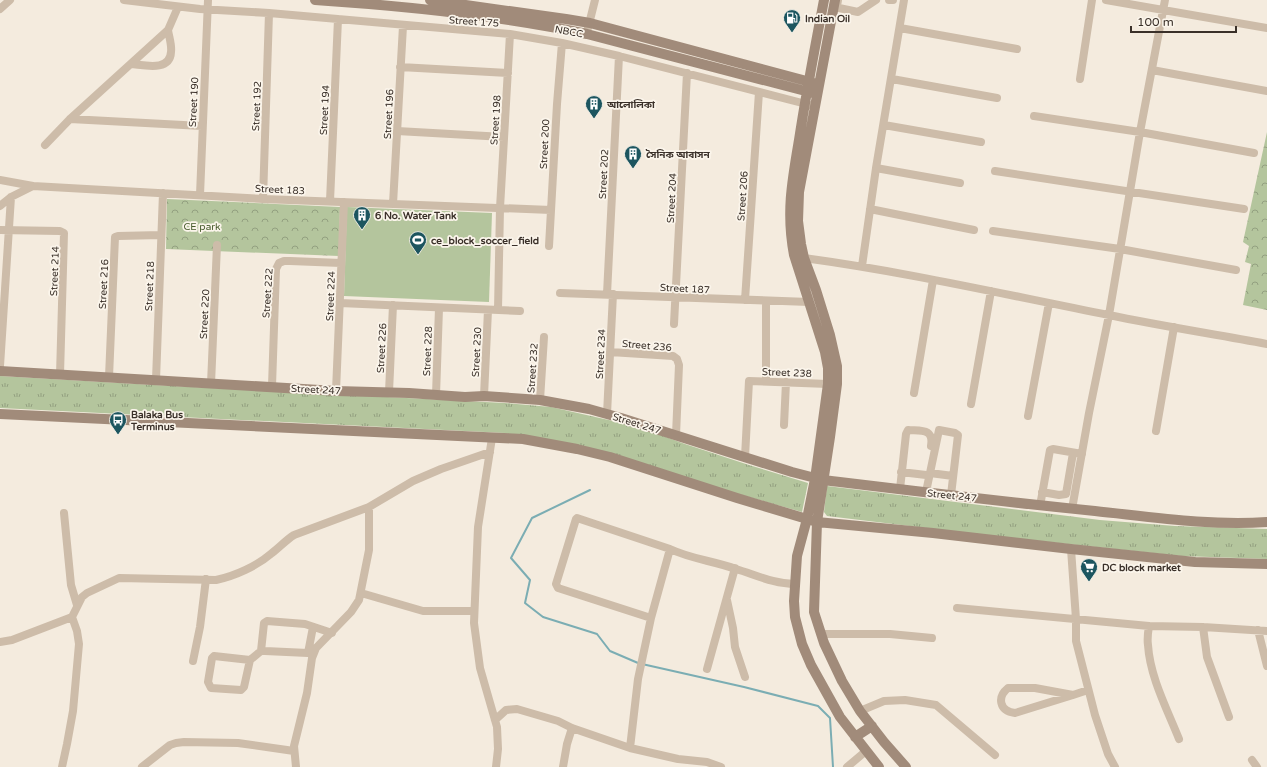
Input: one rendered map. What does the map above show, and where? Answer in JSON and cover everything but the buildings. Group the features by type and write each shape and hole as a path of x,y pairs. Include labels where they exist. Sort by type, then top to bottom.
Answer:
{"street":[{"path":"0,9 10,0"},
{"name":"Street 175","path":"124,0 178,7 269,13 403,26 510,34 562,43 619,56 815,106"},
{"name":"Street 190","path":"200,195 208,0"},
{"name":"NBCC","path":"315,0 471,15 562,29 818,89"},
{"path":"430,0 590,23 808,87"},
{"path":"587,34 595,0"},
{"path":"819,480 828,384 828,368 825,352 794,255 791,242 789,209 804,104 824,0"},
{"path":"836,0 839,8 858,12 876,0"},
{"path":"836,0 818,89 799,192 798,206 798,221 804,258 830,335 837,366 837,384 812,520 814,612 821,634 842,681 860,711 906,767"},
{"path":"862,266 876,168 892,80 904,0"},
{"path":"1080,79 1092,0"},
{"path":"1106,0 1267,28"},
{"path":"1072,509 1109,315 1140,132 1165,0"},
{"path":"45,145 70,119 168,30 178,7"},
{"name":"Street 192","path":"263,198 269,13"},
{"name":"Street 194","path":"330,201 338,19"},
{"name":"Street 196","path":"393,204 403,26"},
{"path":"900,28 1017,49"},
{"path":"131,64 157,66 165,64 170,58 171,51 168,30"},
{"name":"Street 198","path":"500,208 510,34"},
{"name":"Street 200","path":"549,246 562,43"},
{"name":"Street 202","path":"610,294 619,56"},
{"path":"400,67 508,73"},
{"path":"1152,70 1267,91"},
{"name":"Street 204","path":"674,324 687,73"},
{"path":"892,80 997,98"},
{"name":"Street 206","path":"745,300 759,92"},
{"path":"1034,116 1140,132 1254,153"},
{"path":"70,119 202,126"},
{"path":"884,125 981,142"},
{"path":"397,131 504,136"},
{"path":"876,168 960,183"},
{"path":"995,170 1244,209"},
{"name":"Street 183","path":"0,180 33,186 344,202 551,210"},
{"path":"0,206 12,197 33,186"},
{"name":"Street 218","path":"156,380 163,193"},
{"path":"0,366 12,197"},
{"name":"Street 224","path":"336,391 344,202"},
{"path":"498,310 500,208"},
{"path":"870,209 974,230"},
{"name":"Street 214","path":"0,230 60,231 64,233 60,375"},
{"path":"992,231 1120,249 1236,270"},
{"name":"Street 216","path":"109,377 115,238 118,236 161,235"},
{"name":"Street 220","path":"211,384 218,245"},
{"path":"804,258 862,266 1109,315 1267,344"},
{"name":"Street 222","path":"272,386 276,269 279,263 290,261 342,263"},
{"path":"914,393 933,280"},
{"path":"971,404 991,291"},
{"name":"Street 187","path":"560,293 809,302"},
{"name":"Street 234","path":"607,414 610,352 610,294"},
{"path":"766,301 766,381"},
{"path":"340,303 488,310 520,310"},
{"path":"1028,416 1049,303"},
{"name":"Street 226","path":"389,392 393,305"},
{"name":"Street 228","path":"436,395 439,308"},
{"name":"Street 230","path":"484,396 488,310"},
{"path":"1156,431 1174,327"},
{"name":"Street 232","path":"540,400 544,337"},
{"name":"Street 236","path":"610,352 673,356 677,359 679,365 676,436"},
{"name":"Street 247","path":"0,372 272,386 336,391 389,392 465,397 484,396 540,400 589,409 607,414 819,480 1040,506 1199,521 1267,522"},
{"name":"Street 238","path":"745,457 749,381 828,384"},
{"path":"784,424 786,382"},
{"path":"0,414 523,439 597,454 812,520 1196,562 1267,564"},
{"path":"900,489 906,434 908,430 926,432 930,434 932,439 928,474"},
{"path":"924,492 939,430 958,435 951,495"},
{"path":"492,438 478,527 474,623 480,668 495,720 498,749 496,767"},
{"path":"1040,506 1050,450 1052,449 1082,454"},
{"path":"62,767 73,711 79,644 77,631 72,617 82,597 87,593 119,578 216,580 228,577 267,558 294,535 369,507 413,482 441,469 490,452"},
{"path":"1042,492 1059,495 1066,494 1073,452"},
{"path":"902,472 953,476"},
{"path":"296,767 294,751 295,738 307,693 313,654 316,648 351,612 359,600 361,593 368,550 369,507"},
{"path":"64,512 71,585 77,605"},
{"path":"652,618 560,589 556,586 574,521 577,518 682,554 735,568 769,581 795,584"},
{"path":"812,520 797,556 795,617 802,644 811,665 838,714 879,767"},
{"path":"630,748 641,663 670,549"},
{"path":"1070,549 1076,619 1076,641 1088,690 1108,754 1115,767"},
{"path":"707,669 735,568"},
{"path":"193,661 200,627 206,579"},
{"path":"361,593 423,611 474,611"},
{"path":"727,599 736,647 745,677"},
{"path":"957,608 1149,626 1203,626 1267,630"},
{"path":"0,642 12,640 72,617"},
{"path":"261,652 265,622 280,621 305,624 332,633"},
{"path":"1149,626 1148,644 1151,665 1179,739"},
{"path":"1203,626 1207,657 1229,717"},
{"path":"250,660 214,656 212,658 208,682 211,688 241,690 244,687 250,660 261,652 308,653 313,627"},
{"path":"1258,630 1267,666"},
{"path":"821,634 890,634 932,638"},
{"path":"1073,695 1035,688 1008,688 1003,692 1001,701 1007,710 1015,713 1073,695 1088,690"},
{"path":"860,711 884,701 905,700 936,705 995,755"},
{"path":"495,720 506,710 517,709 558,720 572,728 630,748 678,759 707,762 721,767"},
{"path":"855,737 872,726"},
{"path":"563,767 567,744 572,728"},
{"path":"142,767 162,750 180,742 238,743 294,751"},
{"path":"847,767 866,751"}],"green space":[{"path":"1267,132 1267,310 1243,305 1251,264 1245,262 1249,246 1243,242"},
{"name":"CE park","path":"167,199 340,207 339,256 166,249"},
{"name":"ce_block_soccer_field","path":"347,207 492,213 489,302 344,296"},
{"path":"0,376 505,403 551,407 644,429 685,444 808,483 802,512 707,485 505,433 0,408"},
{"path":"827,486 1100,520 1175,526 1267,529 1267,559 1181,556 1001,537 827,516 824,512"}],"waterway":[{"path":"590,490 532,518 511,558 530,580 525,603 543,617 597,634 610,651 638,663"},
{"path":"642,664 744,687 818,706 830,718 833,767"}],"place":[{"name":"Indian Oil","path":"792,33"},
{"name":"আলোলিকা","path":"594,119"},
{"name":"সৈনিক আবাসন","path":"633,169"},
{"name":"6 No. Water Tank","path":"362,230"},
{"name":"ce_block_soccer_field","path":"418,255"},
{"name":"Balaka Bus Terminus","path":"118,435"},
{"name":"DC block market","path":"1089,582"}]}
